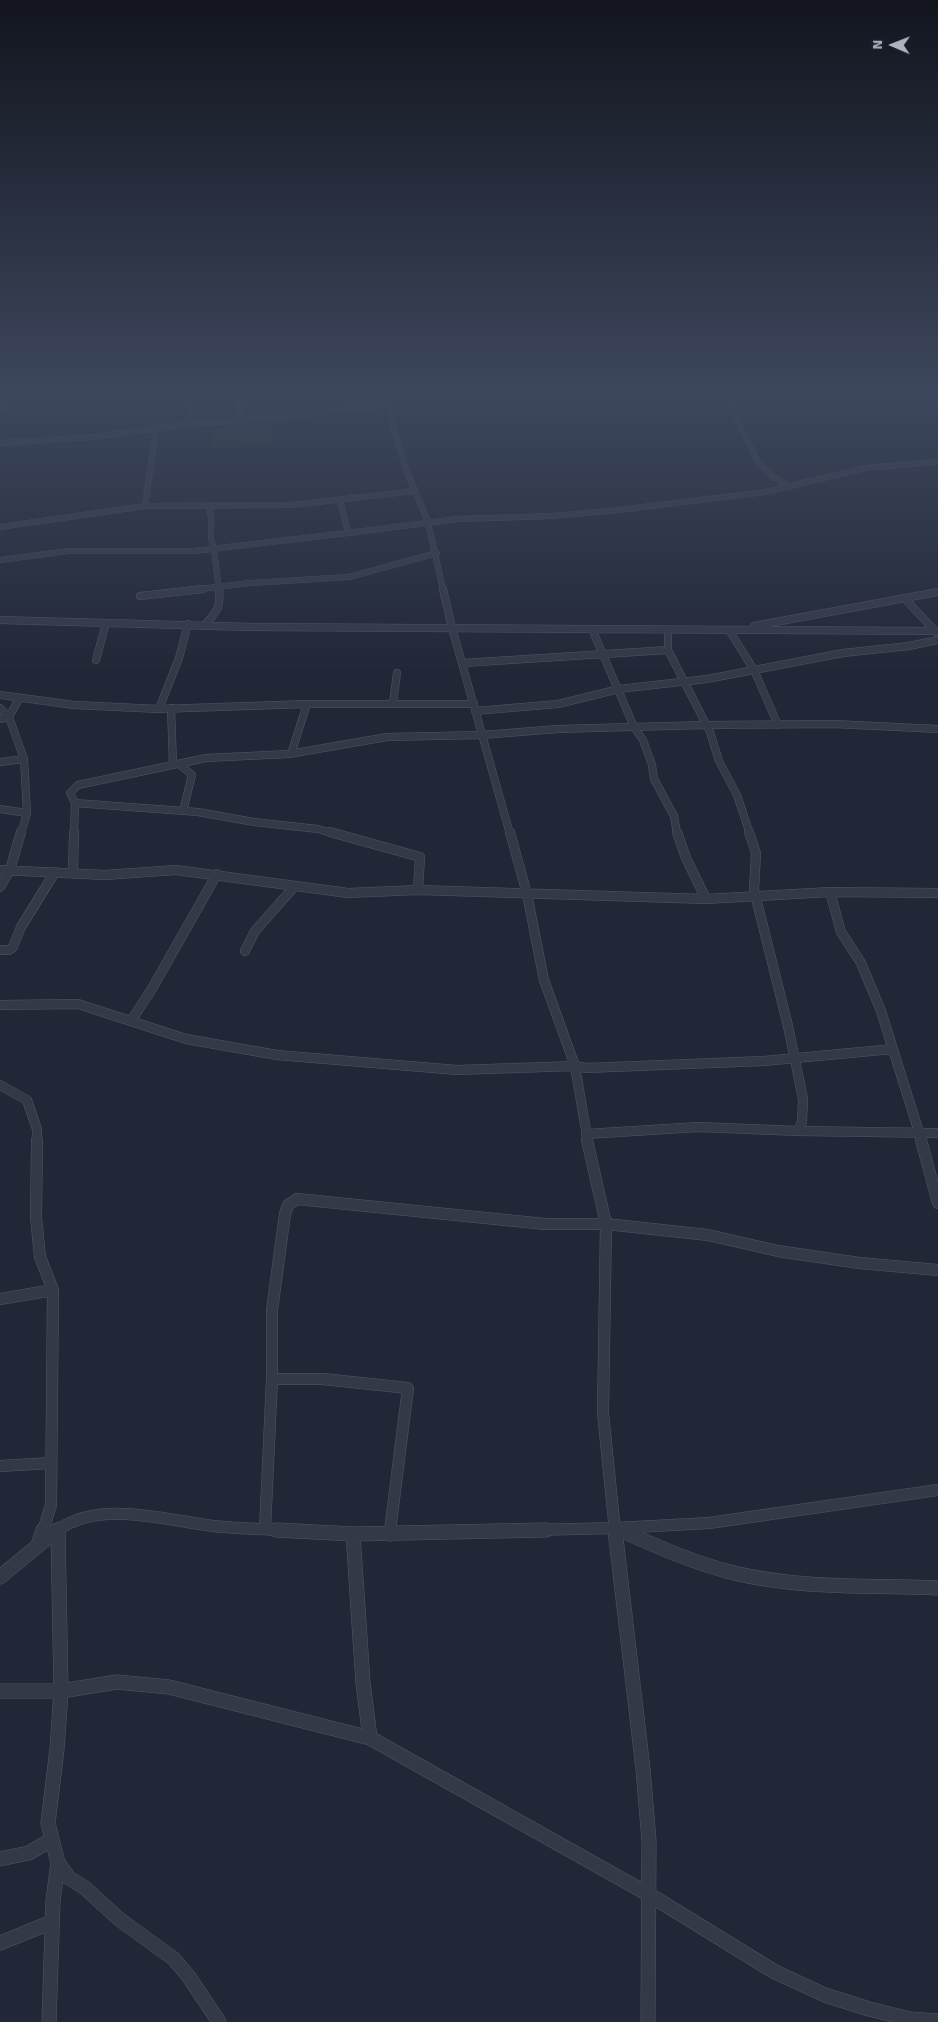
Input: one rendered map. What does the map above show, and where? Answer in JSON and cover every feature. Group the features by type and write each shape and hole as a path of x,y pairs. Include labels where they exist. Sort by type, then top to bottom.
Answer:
{"street":[{"path":"145,506 148,490"},
{"path":"0,526 145,506 292,504 412,490"},
{"path":"415,490 428,522 437,553 452,628 527,894 544,980 574,1066 586,1134 606,1224 603,1413 649,1841 648,2022"},
{"path":"0,560 68,551 175,552 214,549 428,522 611,511 773,490"},
{"path":"340,500 348,533"},
{"path":"205,625 219,606 219,587 212,546 212,521 208,506"},
{"path":"140,596 250,583 349,577 437,553"},
{"path":"731,629 938,592"},
{"path":"905,599 937,632"},
{"path":"0,620 205,625 668,631 731,629 937,632"},
{"path":"96,660 106,623"},
{"path":"159,709 179,658 188,624"},
{"path":"592,629 619,688 634,727 643,740 652,765 654,779 674,816 678,838 706,899"},
{"path":"731,629 754,670 778,725"},
{"path":"668,631 668,650 710,732 719,760 737,795 756,854 754,890 788,1026 804,1110 798,1131"},
{"path":"0,695 74,705 159,709 307,704 393,703 474,708 558,704 619,688 684,682 843,653 909,646 938,640"},
{"path":"463,663 668,650"},
{"path":"393,703 397,673"},
{"path":"0,719 9,717 19,698"},
{"path":"291,754 307,704"},
{"path":"0,708 9,717 24,759 27,812 10,870 0,887"},
{"path":"171,708 175,739 172,754 176,765 192,775 183,811"},
{"path":"73,873 74,803 70,793 73,788 78,785 206,758 291,754 387,738 558,729 834,724 938,729"},
{"path":"0,762 24,759"},
{"path":"74,803 183,811 254,822 318,829 418,856 420,858 418,890"},
{"path":"0,809 27,812"},
{"path":"0,870 104,875 176,870 348,893 418,890 706,899 830,892 938,892"},
{"path":"0,950 9,950 13,947 16,935 49,887 55,872"},
{"path":"131,1021 154,987 217,874"},
{"path":"245,952 256,931 294,887"},
{"path":"830,892 840,932 852,947 861,963 881,1011 919,1132 938,1203"},
{"path":"0,1005 78,1004 205,1043 277,1055 457,1070 574,1066 587,1068 794,1059 893,1049"},
{"path":"1,1088 27,1100 37,1129 36,1227 40,1257 53,1290 51,1505 38,1545"},
{"path":"586,1134 678,1127 938,1133"},
{"path":"265,1530 272,1379 273,1301 286,1208 292,1200 300,1198 381,1205 545,1224 606,1224 708,1236 778,1252 859,1263 938,1270"},
{"path":"0,1298 53,1290"},
{"path":"272,1379 305,1377 408,1388 390,1534"},
{"path":"0,1466 52,1463"},
{"path":"0,1577 58,1529 79,1519 94,1516 129,1514 172,1518 213,1526 352,1534 616,1528 709,1523 938,1490"},
{"path":"616,1528 707,1566 758,1578 792,1582 938,1588"},
{"path":"58,1529 61,1691 55,1771 50,1796 48,1824 58,1863 69,1878 85,1888 119,1920 174,1959 190,1977 219,2022"},
{"path":"352,1534 363,1683 370,1738"},
{"path":"0,1691 61,1691 117,1682 168,1687 370,1738 648,1894 776,1972 825,1995 910,2019 938,2021"},
{"path":"0,1859 29,1853 51,1840"},
{"path":"49,2022 52,1922 58,1863"},
{"path":"0,1943 52,1922"}]}
